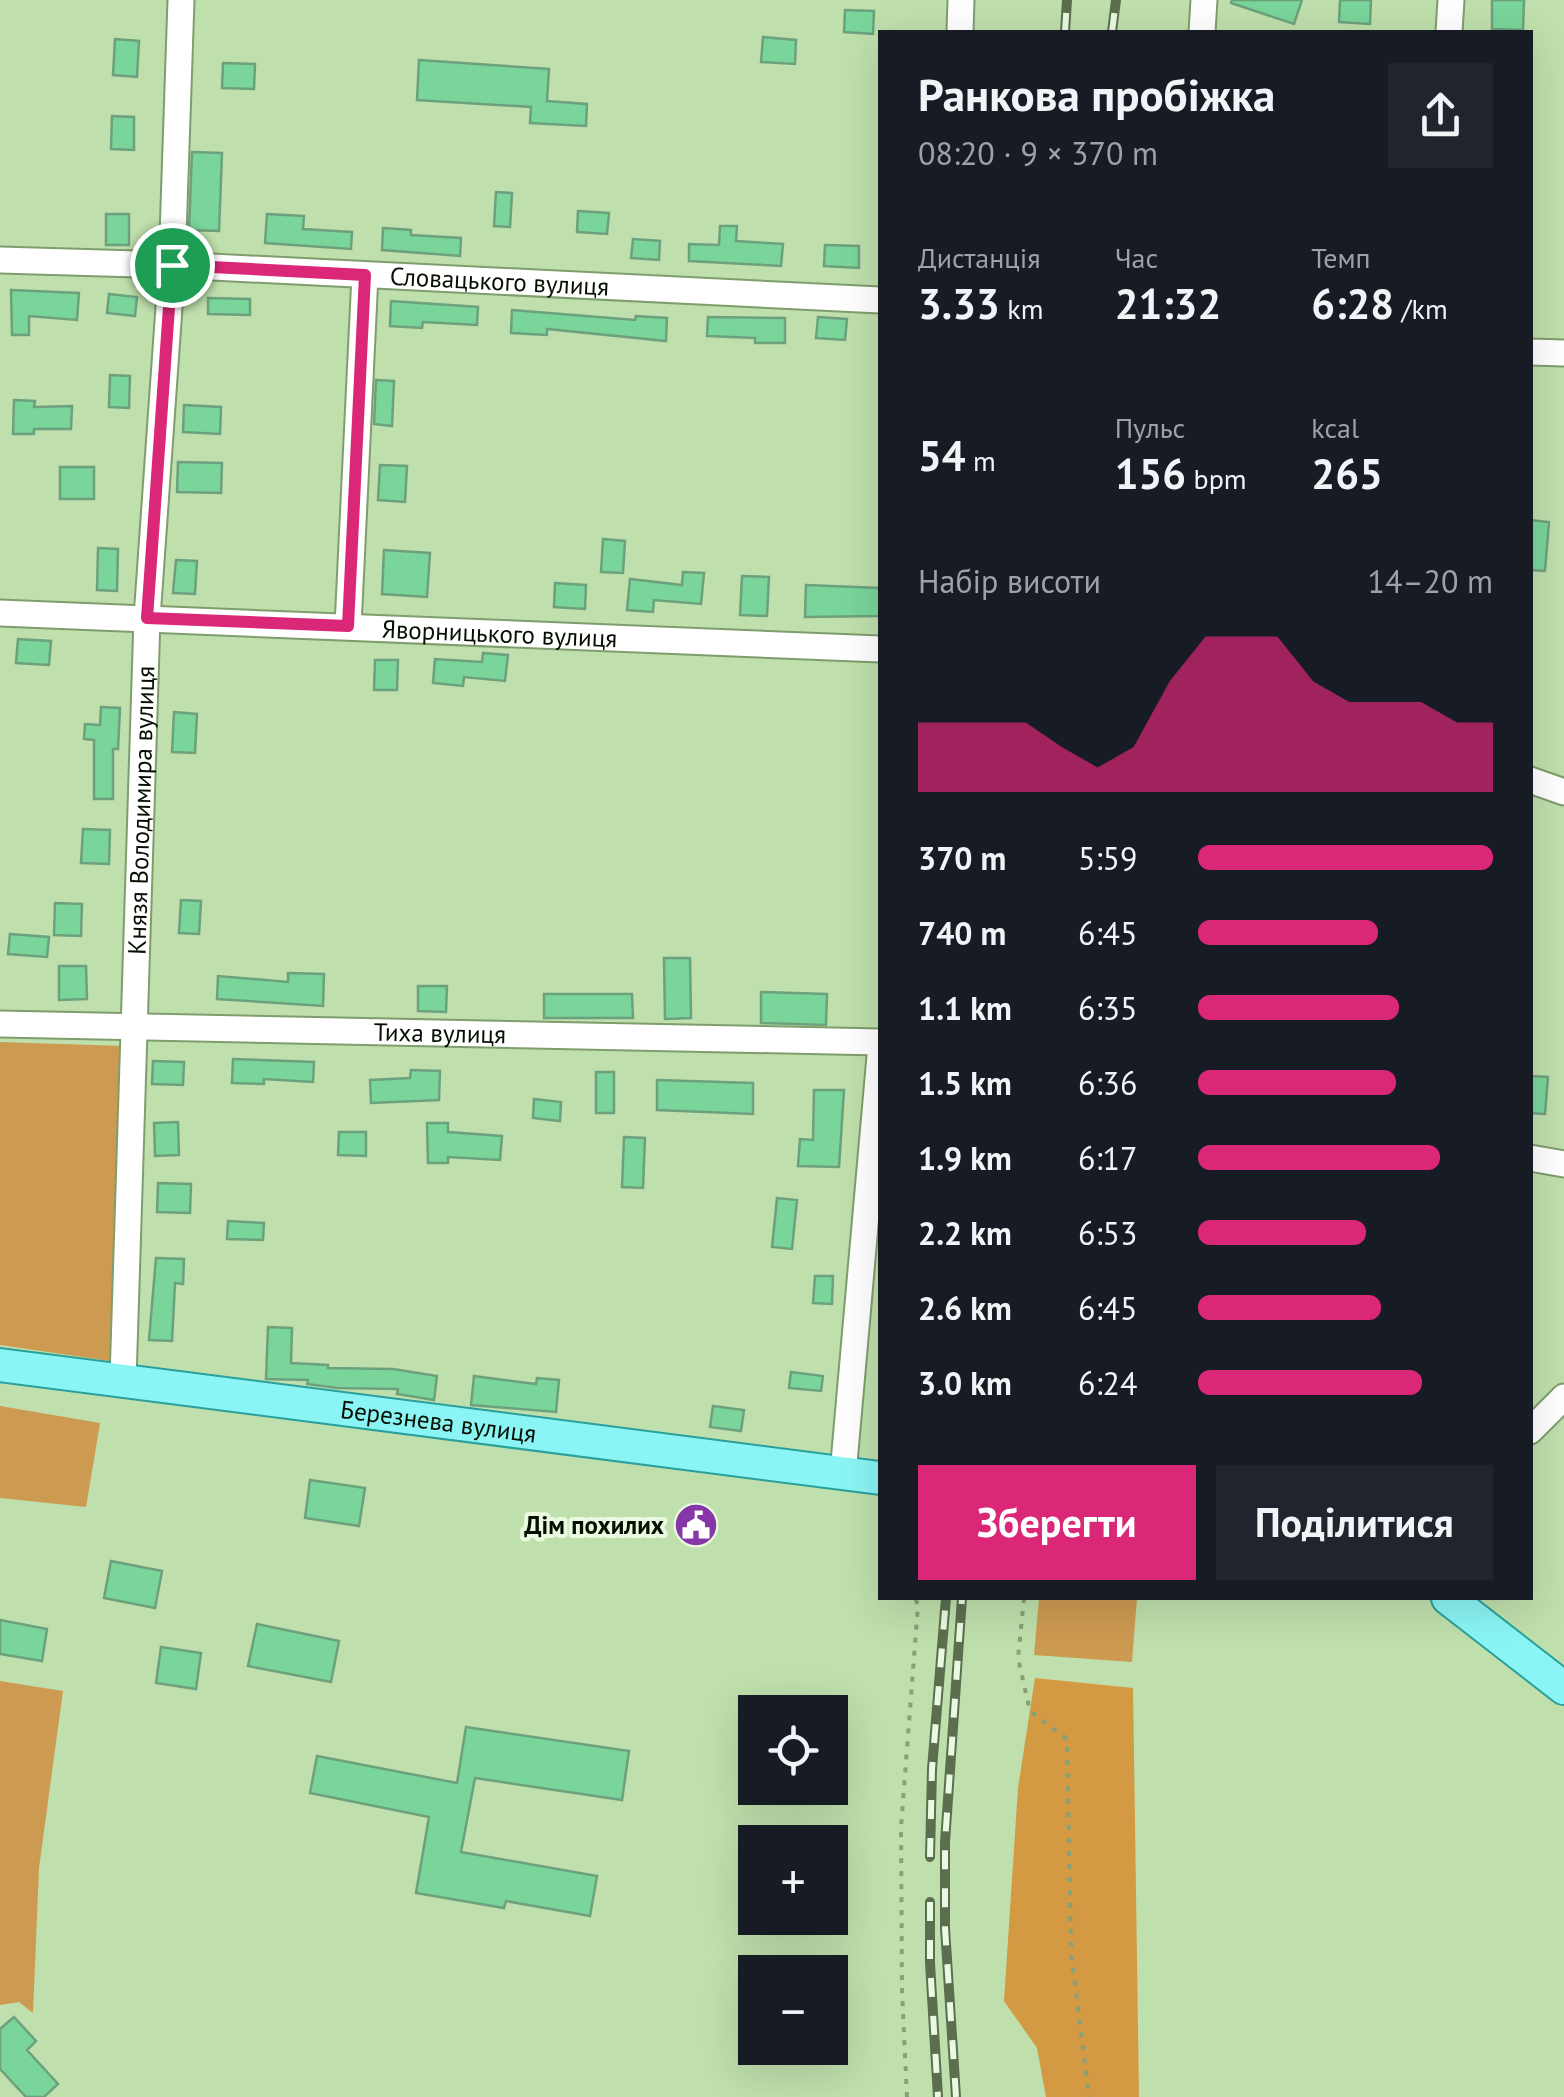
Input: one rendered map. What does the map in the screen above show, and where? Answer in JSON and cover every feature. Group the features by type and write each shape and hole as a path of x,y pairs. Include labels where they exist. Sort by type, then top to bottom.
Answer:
{"main road":[{"name":"Березнева вулиця","path":"0,1365 878,1478"},
{"path":"1451,1600 1564,1688"}],"street":[{"name":"Князя Володимира вулиця","path":"122,1380 147,618 172,265 182,0"},
{"path":"960,30 961,0"},
{"path":"1202,30 1204,0"},
{"path":"1449,30 1450,0"},
{"name":"Словацького вулиця","path":"0,260 878,300"},
{"path":"348,626 365,275"},
{"path":"1533,352 1564,352"},
{"name":"Яворницького вулиця","path":"0,613 878,649"},
{"path":"1533,781 1564,792"},
{"name":"Тиха вулиця","path":"0,1024 878,1042"},
{"path":"843,1474 878,1079"},
{"path":"1533,1159 1564,1164"},
{"path":"1533,1428 1564,1398"}],"path":[{"path":"906,2097 902,1826 917,1600"},
{"path":"1024,1600 1018,1658 1030,1711 1066,1738 1071,1952 1089,2097"}],"shaded area":[{"path":"0,1042 124,1046 117,1362 0,1345"},
{"path":"0,1406 100,1423 86,1507 0,1498"},
{"path":"1039,1600 1137,1600 1132,1662 1034,1655"},
{"path":"1035,1678 1133,1688 1139,2097 1046,2097 1037,2048 1004,2001 1018,1788"},
{"path":"0,1681 63,1691 39,1868 33,2013 19,2002 0,2005"}],"building":[{"path":"1302,0 1294,24 1231,3"},
{"path":"1340,0 1371,0 1370,24 1339,22"},
{"path":"1492,0 1524,0 1523,30 1492,29"},
{"path":"845,10 874,11 873,34 844,32"},
{"path":"763,37 796,40 795,64 761,62"},
{"path":"115,39 139,41 137,77 113,75"},
{"path":"419,60 549,69 547,101 587,104 586,126 530,123 531,107 417,100"},
{"path":"223,63 255,64 254,89 222,88"},
{"path":"112,116 134,117 134,150 111,149"},
{"path":"192,152 222,153 219,231 189,230"},
{"path":"496,192 512,193 510,227 494,226"},
{"path":"578,211 609,213 607,234 577,232"},
{"path":"106,214 129,214 129,245 106,245"},
{"path":"267,214 304,216 303,229 352,232 351,249 265,243"},
{"path":"720,226 737,226 736,241 783,244 781,266 689,261 689,244 719,245"},
{"path":"383,228 411,230 411,235 461,238 460,256 382,250"},
{"path":"633,239 660,241 659,260 631,258"},
{"path":"825,245 859,246 859,268 824,266"},
{"path":"11,290 79,293 77,320 29,316 29,335 12,335"},
{"path":"109,294 137,297 135,316 107,313"},
{"path":"208,298 250,299 250,315 208,314"},
{"path":"391,301 478,307 477,325 423,322 422,328 390,326"},
{"path":"512,310 635,320 636,316 667,318 666,341 547,329 547,335 511,333"},
{"path":"708,317 785,318 785,343 707,336"},
{"path":"818,317 847,319 845,340 816,338"},
{"path":"110,375 130,376 129,408 109,407"},
{"path":"376,380 394,381 392,426 374,424"},
{"path":"14,400 35,401 34,407 72,406 71,429 34,429 34,434 13,434"},
{"path":"184,405 221,407 220,434 183,432"},
{"path":"178,462 222,463 221,493 177,492"},
{"path":"380,465 407,466 405,502 378,500"},
{"path":"60,467 94,467 94,499 60,499"},
{"path":"1533,520 1549,522 1545,571 1533,570"},
{"path":"603,539 625,541 623,573 601,572"},
{"path":"98,548 118,549 117,591 97,590"},
{"path":"384,550 430,553 427,597 382,594"},
{"path":"176,560 197,561 195,594 173,593"},
{"path":"683,572 704,573 701,604 654,600 653,612 627,610 630,579 682,585"},
{"path":"742,576 769,577 767,616 740,615"},
{"path":"555,583 586,585 585,609 554,607"},
{"path":"806,585 878,588 878,616 805,617"},
{"path":"18,639 51,641 49,665 16,663"},
{"path":"483,653 508,655 505,681 464,677 463,686 433,683 435,659 482,662"},
{"path":"375,660 398,660 397,690 374,690"},
{"path":"101,707 120,708 118,749 113,749 113,799 94,799 94,740 84,739 85,724 100,725"},
{"path":"174,712 197,714 195,753 172,752"},
{"path":"83,829 110,830 109,864 81,863"},
{"path":"181,900 201,901 199,934 179,933"},
{"path":"55,903 82,904 81,936 54,935"},
{"path":"10,934 49,937 47,957 8,954"},
{"path":"664,958 690,958 691,1018 665,1019"},
{"path":"59,966 86,966 87,999 59,1000"},
{"path":"288,973 324,974 323,1006 217,999 218,976 288,982"},
{"path":"418,986 447,986 446,1012 418,1011"},
{"path":"761,992 827,994 826,1025 761,1023"},
{"path":"544,994 632,994 633,1018 544,1018"},
{"path":"233,1059 314,1062 313,1082 264,1079 264,1084 232,1083"},
{"path":"153,1061 184,1062 183,1085 152,1084"},
{"path":"411,1070 440,1071 439,1100 371,1103 370,1080 410,1078"},
{"path":"596,1072 614,1072 614,1113 596,1113"},
{"path":"1533,1076 1548,1077 1545,1114 1533,1113"},
{"path":"657,1080 753,1083 753,1114 657,1110"},
{"path":"814,1090 844,1090 839,1167 798,1166 800,1139 813,1140"},
{"path":"534,1099 561,1102 560,1121 533,1118"},
{"path":"178,1122 179,1155 155,1156 154,1123"},
{"path":"427,1123 448,1123 448,1132 502,1136 500,1160 448,1157 448,1163 428,1163"},
{"path":"339,1132 366,1132 366,1156 338,1155"},
{"path":"624,1137 645,1138 643,1188 622,1187"},
{"path":"158,1183 191,1184 190,1213 157,1212"},
{"path":"777,1198 797,1200 792,1249 772,1247"},
{"path":"228,1221 264,1223 263,1240 227,1239"},
{"path":"156,1258 184,1259 183,1284 175,1283 172,1341 149,1340"},
{"path":"815,1276 833,1276 832,1304 813,1303"},
{"path":"268,1327 292,1328 291,1363 393,1369 437,1376 434,1400 397,1394 398,1389 337,1388 307,1384 308,1380 266,1379"},
{"path":"791,1372 823,1376 821,1391 789,1388"},
{"path":"474,1376 536,1384 537,1378 559,1380 556,1412 471,1405"},
{"path":"713,1406 744,1410 741,1431 710,1427"},
{"path":"310,1480 365,1488 359,1526 305,1518"},
{"path":"111,1561 162,1571 155,1608 104,1598"},
{"path":"0,1620 47,1629 42,1661 0,1654"},
{"path":"257,1624 339,1641 331,1682 248,1666"},
{"path":"161,1647 201,1653 196,1689 156,1683"},
{"path":"466,1727 629,1751 622,1800 475,1778 461,1852 597,1876 590,1916 506,1901 504,1908 416,1893 429,1817 310,1793 317,1756 457,1783"},
{"path":"14,2017 36,2041 27,2050 58,2084 44,2097 26,2097 0,2069 0,2029"}],"railway":[{"path":"1065,30 1067,0"},
{"path":"1112,30 1116,0"},
{"path":"930,1857 932,1769 946,1600"},
{"path":"956,2097 945,1928 945,1842 962,1600"},
{"path":"930,1902 938,2097"}],"place":[{"name":"Дiм похилих","path":"696,1525"}],"route":[{"path":"172,265 365,275 348,626 147,618 172,265"}]}
